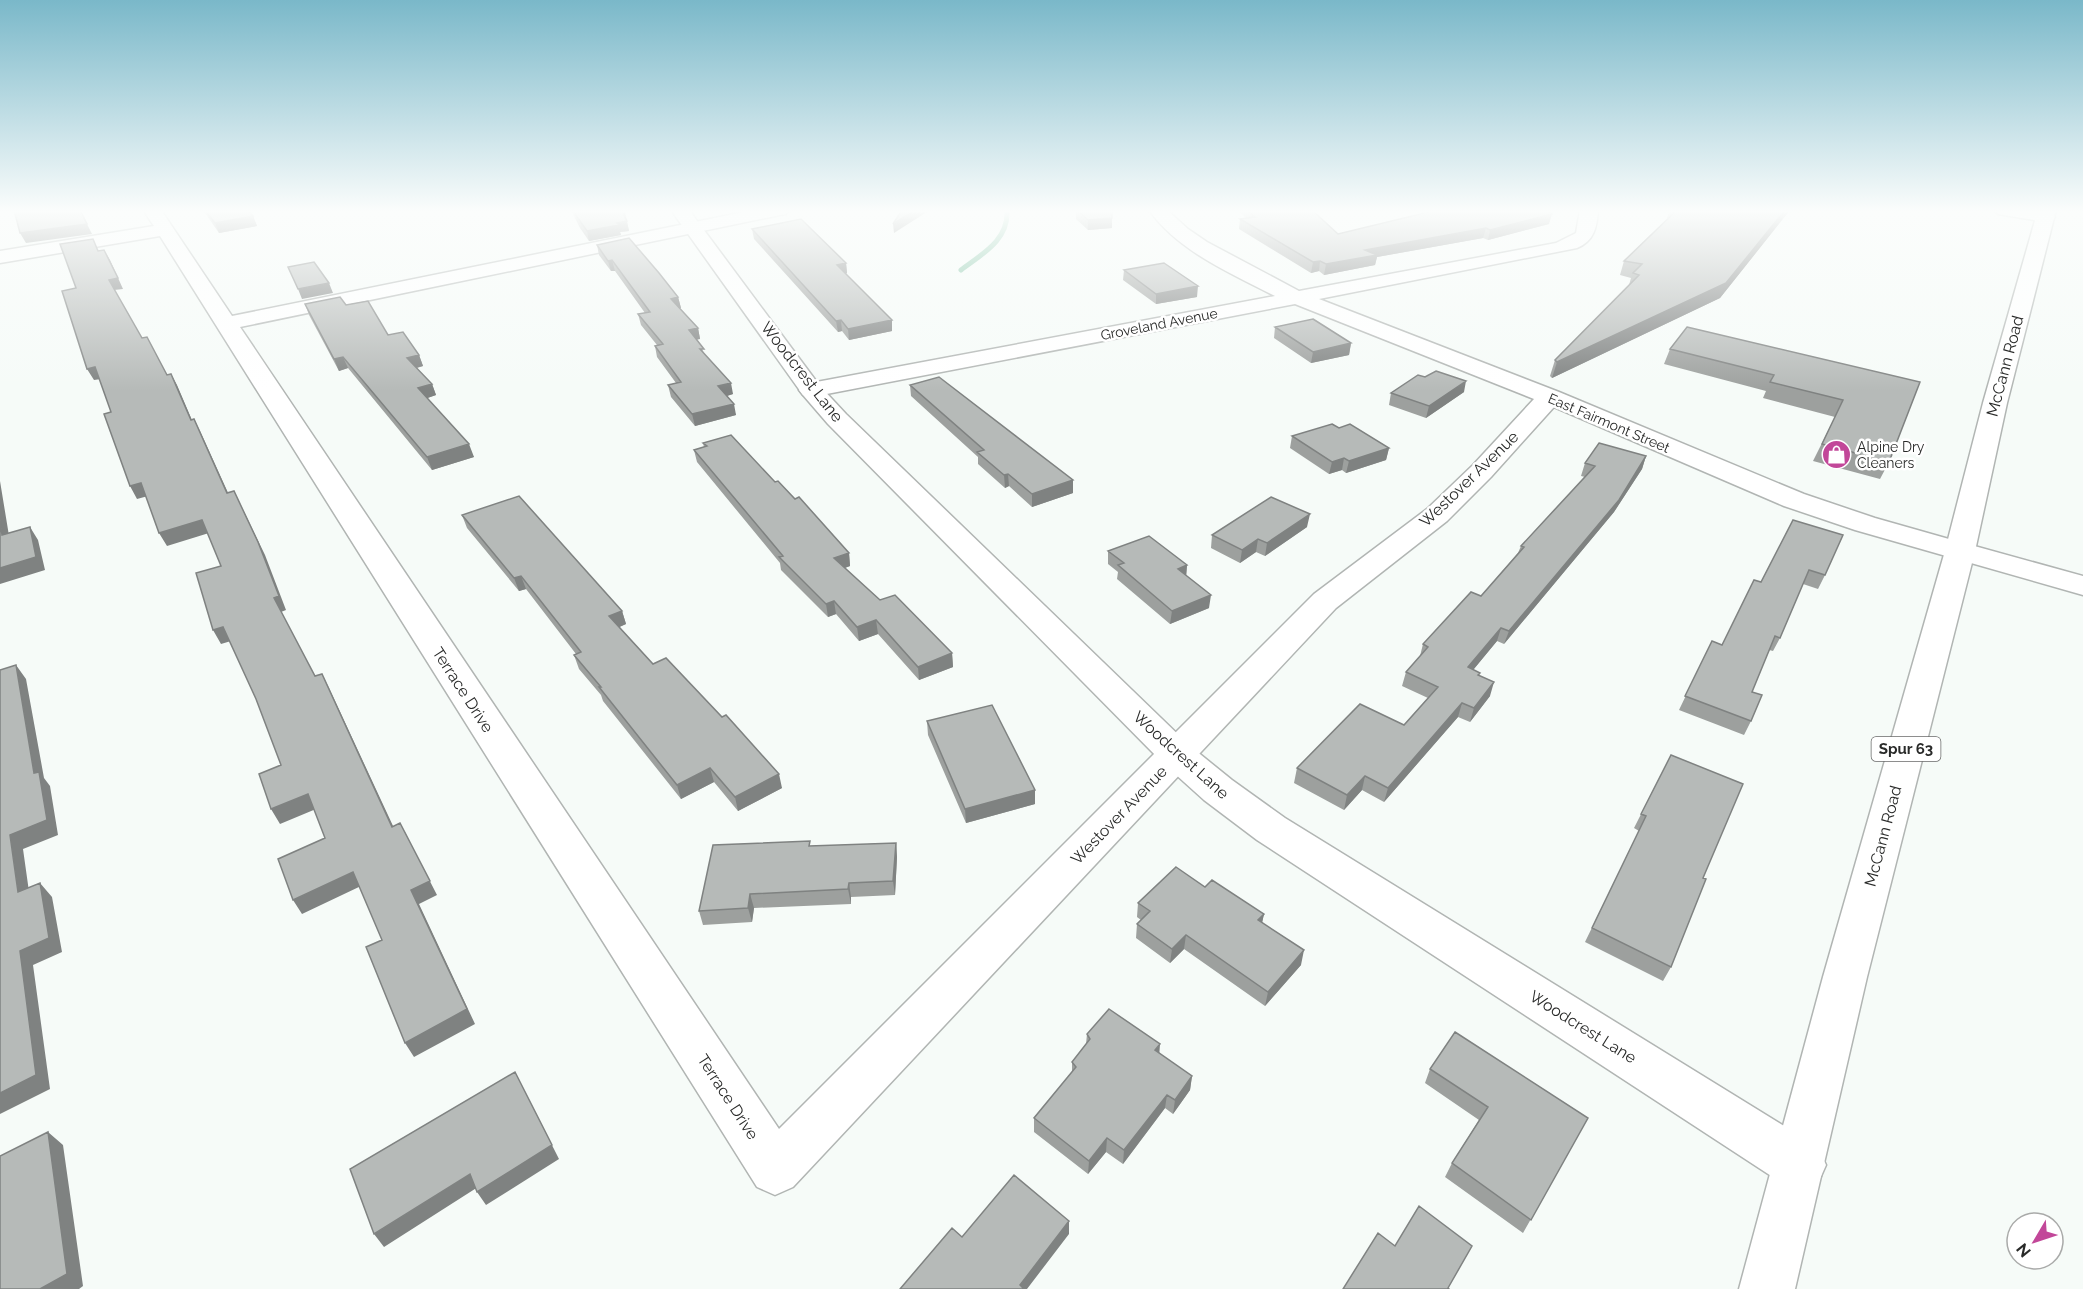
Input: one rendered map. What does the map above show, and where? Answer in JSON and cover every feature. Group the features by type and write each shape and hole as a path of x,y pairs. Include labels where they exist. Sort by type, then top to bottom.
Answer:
{"street":[{"name":"Terrace Drive","path":"190,270 775,1169"},
{"path":"224,324 459,270"},
{"name":"Woodcrest Lane","path":"725,270 811,390 876,459 1177,755 1218,790 1271,829 1800,1165"},
{"name":"East Fairmont Street","path":"1243,270 1297,297 1550,397 1806,505 2083,586"},
{"name":"Groveland Avenue","path":"811,390 1439,270"},
{"name":"McCann Road","path":"1767,1289 1800,1165 1845,977 1960,551 1995,403 2032,270"},
{"name":"Westover Avenue","path":"775,1169 1325,601 1445,507 1482,471 1550,397"}],"building":[{"path":"70,270 114,270 118,278 109,280 142,338 147,337 167,375 171,374 227,493 234,491 258,542 279,596 274,598 315,676 322,674 392,827 400,823 430,881 411,890 467,1009 405,1043 366,947 382,940 353,872 293,900 278,859 325,838 308,794 271,809 259,774 281,765 256,699 223,627 213,630 196,573 221,566 202,520 159,533 141,483 130,486 104,414 111,412 95,367 87,369 62,291 76,288"},
{"path":"289,270 320,270 329,283 298,289"},
{"path":"619,270 657,270 659,273 678,297 671,299 698,328 689,330 704,349 700,349 731,383 718,386 734,404 692,414 668,385 681,382 655,346 663,344 638,314 650,312"},
{"path":"790,270 842,270 892,320 848,329 841,320 836,321"},
{"path":"1124,270 1175,270 1198,286 1156,294"},
{"path":"1636,270 1736,270 1726,283 1557,362 1555,360 1639,275 1633,273"},
{"path":"340,297 346,305 368,301 388,335 403,332 419,355 407,358 432,384 418,388 469,444 427,457 343,357 334,359 305,304"},
{"path":"1313,319 1351,343 1313,352 1275,327"},
{"path":"1687,327 1920,382 1889,462 1822,444 1843,400 1770,382 1774,375 1670,349"},
{"path":"1436,371 1466,381 1429,406 1391,393 1418,375 1425,377"},
{"path":"939,377 1073,480 1032,494 1008,474 1004,475 977,452 984,450 910,385"},
{"path":"1332,424 1339,428 1350,424 1389,448 1349,461 1344,458 1332,462 1292,436"},
{"path":"731,435 775,482 778,481 795,499 799,497 849,553 834,558 880,600 895,595 952,653 918,667 876,620 857,627 834,601 826,604 779,557 783,556 694,450 707,446 703,443"},
{"path":"1599,443 1646,456 1619,500 1509,631 1501,628 1468,667 1480,673 1478,675 1494,682 1474,708 1462,703 1388,788 1365,776 1347,795 1297,768 1360,704 1404,725 1438,687 1406,672 1428,647 1423,644 1471,592 1481,596 1524,547 1521,546 1595,466 1585,463"},
{"path":"519,496 622,611 609,616 653,664 666,658 722,717 726,715 779,774 735,797 710,768 677,785 574,655 581,652 521,576 514,578 462,515"},
{"path":"1271,497 1310,514 1267,543 1258,539 1242,550 1212,535"},
{"path":"0,520 2,535 30,527 36,557 0,568"},
{"path":"1793,520 1843,535 1825,575 1809,570 1780,638 1775,636 1752,692 1762,695 1751,721 1685,696 1712,641 1722,645 1754,580 1761,582"},
{"path":"1149,536 1187,565 1178,569 1211,595 1172,611 1118,565 1124,563 1108,551"},
{"path":"16,665 34,773 39,772 47,820 10,835 18,892 40,883 49,938 20,951 36,1075 0,1093 0,670"},
{"path":"992,705 1035,790 965,809 927,721"},
{"path":"1671,755 1743,784 1703,878 1706,879 1671,967 1592,928 1646,816 1641,814"},
{"path":"810,841 809,846 896,843 893,881 849,883 848,889 750,894 748,908 699,911 713,845"},
{"path":"1176,867 1205,887 1212,880 1264,914 1258,920 1304,950 1268,992 1186,935 1172,949 1137,924 1150,911 1138,903"},
{"path":"1109,1009 1160,1044 1155,1050 1192,1076 1175,1100 1167,1095 1124,1150 1107,1138 1089,1161 1034,1118 1076,1067 1072,1062 1090,1039 1087,1034"},
{"path":"1455,1032 1588,1118 1531,1220 1452,1163 1488,1107 1430,1069"},
{"path":"515,1072 552,1145 477,1192 470,1174 374,1234 350,1169"},
{"path":"48,1132 67,1274 40,1289 0,1289 0,1156"},
{"path":"1014,1175 1069,1221 1020,1285 1024,1289 900,1289 952,1228 962,1237"},
{"path":"1419,1206 1472,1246 1449,1289 1343,1289 1378,1233 1395,1246"}],"place":[{"name":"Alpine Dry Cleaners","path":"1836,455"}]}
